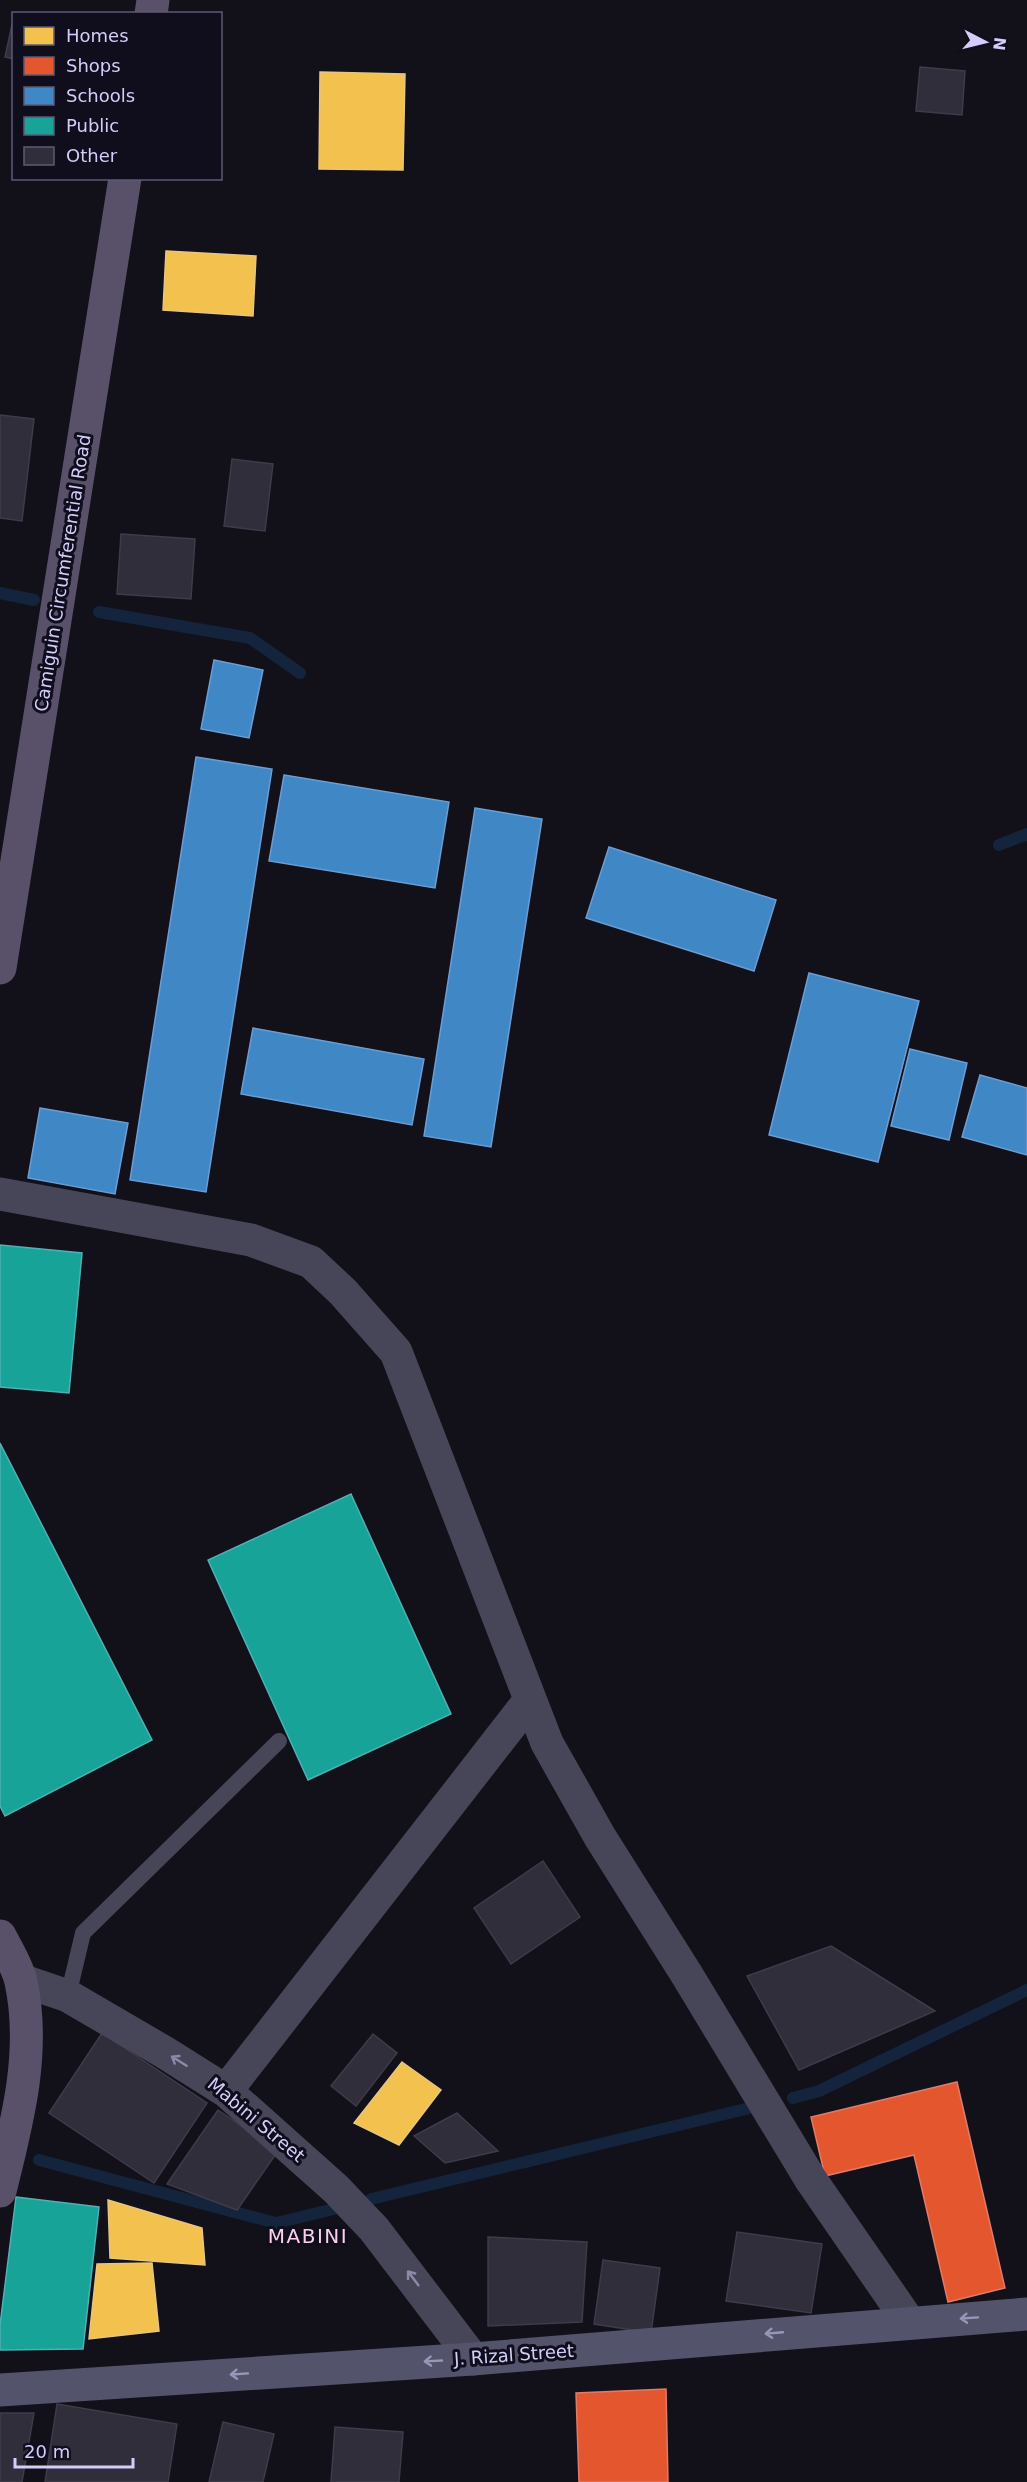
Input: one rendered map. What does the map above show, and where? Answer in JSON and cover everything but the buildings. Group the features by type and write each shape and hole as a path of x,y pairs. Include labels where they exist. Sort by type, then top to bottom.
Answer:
{"main road":[{"name":"Camiguin Circumferential Road","path":"0,968 125,180"},
{"path":"0,1936 21,1980 27,2038 15,2131 0,2191"}],"street":[{"path":"0,1194 251,1240 310,1262 343,1292 396,1352 547,1743 600,1837 811,2180 909,2322"},
{"path":"226,2091 530,1700"},
{"name":"Mabini Street","path":"21,1980 68,1996 226,2091 336,2189 374,2229 473,2359"},
{"name":"J. Rizal Street","path":"0,2390 473,2359 1027,2314"}],"lane":[{"path":"68,1996 83,1934 279,1741"}],"waterway":[{"path":"0,593 34,600"},
{"path":"99,612 250,638 300,673"},
{"path":"999,845 1027,834"},
{"path":"793,2098 819,2091 1027,1990"},
{"path":"371,2199 754,2107"},
{"path":"39,2160 276,2223 334,2209"}],"district":[{"name":"MABINI","path":"308,2236"}]}
